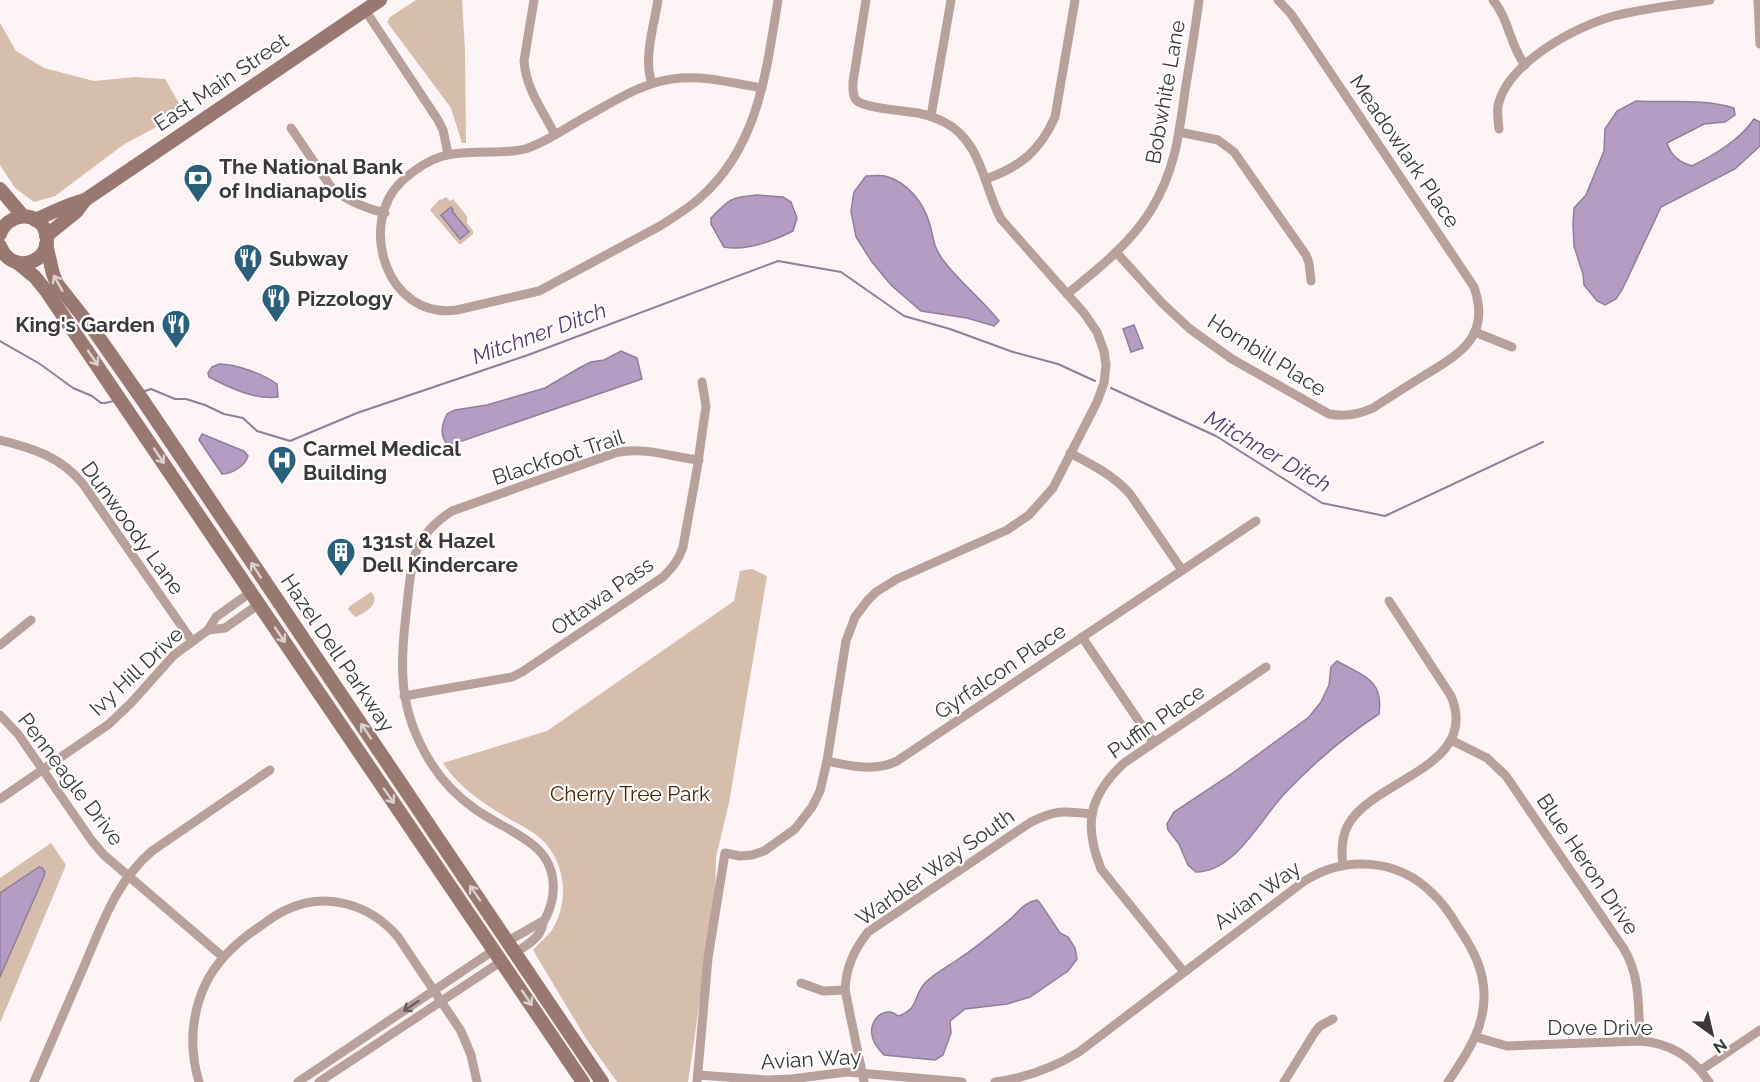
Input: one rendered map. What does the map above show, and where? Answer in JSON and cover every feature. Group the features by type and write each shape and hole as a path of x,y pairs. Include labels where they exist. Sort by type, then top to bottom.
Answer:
{"main road":[{"name":"East Main Street","path":"10,264 31,262 38,258 43,252 46,240 77,211 85,200 380,0"},
{"path":"0,189 29,218 42,225 46,240"},
{"name":"East Main Street","path":"0,234 3,226 10,220 52,213 71,203 85,200"},
{"name":"Hazel Dell Parkway","path":"46,240 52,272 57,284 95,332 144,402 603,1082"},
{"name":"Hazel Dell Parkway","path":"0,246 10,264 39,282 583,1082"}],"street":[{"path":"534,0 524,61 525,70 528,86 554,134"},
{"path":"652,83 648,73 648,62 658,0"},
{"path":"762,88 696,78 668,79 636,89 536,144 516,151 448,154 423,164 400,183 390,198 382,225 381,245 386,266 403,293 422,306 447,311 539,291 660,226 701,197 719,177 742,144 753,121 762,88 778,0"},
{"path":"698,1078 708,958 725,853 740,856 764,851 795,829 809,812 820,791 827,762 846,641 855,617 876,592 897,579 1007,530 1029,515 1053,488 1097,402 1104,383 1106,365 1097,332 1086,315 1001,219 972,148 963,137 947,123 932,116 867,105 856,100 853,82 866,0"},
{"path":"932,116 951,0"},
{"path":"986,179 1018,165 1035,149 1050,128 1055,117 1075,0"},
{"name":"Bobwhite Lane","path":"1067,294 1136,232 1161,192 1174,159 1199,0"},
{"name":"Meadowlark Place","path":"1278,0 1291,14 1474,287 1479,306 1475,332"},
{"path":"1493,0 1499,7 1516,52 1525,65"},
{"path":"1499,129 1498,106 1501,96 1516,74 1538,54 1571,33 1604,19 1710,0"},
{"path":"1758,0 1760,44"},
{"path":"365,10 438,120 443,130 448,154"},
{"path":"291,128 338,194 357,204 385,213"},
{"path":"1179,132 1218,140 1234,152 1305,255 1309,263 1311,281"},
{"name":"Hornbill Place","path":"1116,252 1162,303 1190,329 1232,359 1329,414 1347,416 1373,408 1458,354 1475,332"},
{"path":"1475,332 1512,347"},
{"name":"Ottawa Pass","path":"404,696 512,677 663,577 673,568 683,548 699,460 706,406 702,382"},
{"name":"Dunwoody Lane","path":"0,440 45,453 74,473 192,641"},
{"name":"Blackfoot Trail","path":"512,946 526,945 540,933 554,892 552,877 548,863 534,846 462,799 441,777 419,742 410,720 401,672 412,560 424,536 441,518 465,506 627,450 699,460"},
{"path":"1070,453 1108,473 1120,483 1182,570"},
{"name":"Gyrfalcon Place","path":"827,762 870,768 889,765 915,750 1256,521"},
{"name":"Ivy Hill Drive","path":"0,799 109,724 131,704 167,663 208,630 216,616 251,592"},
{"path":"1343,865 1342,840 1354,816 1433,761 1451,740 1455,721 1455,706 1451,696 1389,601"},
{"name":"Ivy Hill Drive","path":"208,630 225,628 259,604"},
{"path":"0,645 31,620"},
{"path":"1082,637 1153,742"},
{"name":"Puffin Place","path":"1184,972 1101,869 1092,842 1092,814 1099,792 1108,777 1124,763 1266,667"},
{"name":"Penneagle Drive","path":"0,715 18,734 97,848 223,957"},
{"name":"Blue Heron Drive","path":"1451,740 1487,758 1506,776 1624,949 1632,963 1638,983 1640,1041"},
{"path":"34,1082 103,922 127,876 139,862 160,845 270,770"},
{"name":"Warbler Way South","path":"863,1077 845,990 847,970 858,944 868,932 1031,822 1059,811 1092,814"},
{"name":"Avian Way","path":"995,1082 1035,1073 1069,1058 1318,873 1343,865 1372,864 1394,869 1418,881 1440,900 1470,945 1481,973 1484,987 1481,1022 1476,1037 1448,1082"},
{"path":"199,1082 192,1048 194,1020 205,985 223,957 246,936 282,912 311,902 337,902 363,909 387,925 398,937 461,1031 468,1047 477,1082"},
{"path":"298,1082 437,996 498,955"},
{"path":"801,983 823,991 845,990"},
{"path":"319,1082 437,996"},
{"path":"1284,1082 1315,1032 1320,1026 1333,1019"},
{"path":"1701,1070 1760,1030"},
{"name":"Dove Drive","path":"1476,1037 1496,1044 1517,1046 1640,1041 1663,1044 1692,1060 1709,1082"},
{"name":"Avian Way","path":"698,1078 791,1079 847,1072 863,1077 962,1082"}],"green space":[{"path":"416,0 462,0 466,143 462,143 451,108 387,22 390,17"},
{"path":"0,23 16,51 44,68 94,81 135,77 165,79 184,112 123,145 55,196 34,202 15,188 0,165"},
{"path":"446,197 450,201 453,199 467,216 467,223 473,231 473,234 461,244 430,210 440,199"},
{"name":"Cherry Tree Park","path":"752,569 767,576 729,803 716,857 715,897 688,1082 617,1082 585,1037 533,950 552,930 561,907 563,894 560,870 549,847 530,831 474,796 457,781 443,763 547,731 734,601 740,571"},
{"path":"371,592 375,600 373,604 355,617 348,609"},
{"path":"51,843 66,865 0,1023 0,878"}],"shaded area":[{"path":"1636,101 1698,102 1734,108 1735,115 1725,122 1704,124 1667,143 1673,155 1692,166 1726,146 1754,119 1760,122 1760,146 1735,169 1661,207 1623,288 1616,299 1605,305 1597,301 1584,285 1574,246 1574,208 1586,195 1604,151 1605,129 1617,111"},
{"path":"866,176 883,176 893,179 914,194 924,209 940,255 956,276 999,321 994,326 967,318 921,311 891,285 872,262 856,237 851,211 854,192"},
{"path":"757,195 783,197 791,202 797,218 793,231 759,244 741,248 724,247 711,224 711,218 731,200"},
{"path":"451,207 469,232 460,239 441,215"},
{"path":"1134,325 1143,348 1131,352 1123,329"},
{"path":"621,351 637,358 642,379 456,443 447,444 444,441 442,429 447,414 455,410 487,405 545,388 591,362 604,360"},
{"path":"219,364 241,368 271,380 277,384 278,397 252,395 209,377 208,373 212,367"},
{"path":"202,434 244,451 248,456 246,460 238,469 222,474 199,440"},
{"path":"1337,661 1362,674 1374,685 1380,702 1379,714 1342,740 1298,780 1236,853 1224,863 1210,870 1196,872 1188,865 1179,844 1168,830 1167,824 1174,812 1230,775 1309,717 1321,702 1329,685 1331,667"},
{"path":"39,867 45,872 44,876 0,977 0,893"},
{"path":"1037,900 1060,933 1068,937 1075,948 1077,959 1068,971 1030,997 1007,1004 965,1009 950,1021 951,1033 943,1055 935,1060 884,1055 878,1049 872,1031 873,1023 878,1016 885,1012 899,1016 906,1013 914,1005 919,992 930,978 978,945 1025,905"}],"waterway":[{"name":"Mitchner Ditch","path":"142,392 151,389 175,399 186,399 205,405 224,414 243,418 257,431 290,441 357,413 528,355 778,261 841,272 904,316 950,329 1013,352 1058,364 1095,381"},
{"name":"Mitchner Ditch","path":"0,341 40,364 73,388 92,396 101,403 114,401"},
{"name":"Mitchner Ditch","path":"1111,388 1216,436 1322,503 1385,516 1543,442"}],"place":[{"name":"The National Bank of Indianapolis","path":"198,204"},
{"name":"Subway","path":"248,284"},
{"name":"Pizzology","path":"276,324"},
{"name":"King's Garden","path":"176,350"},
{"name":"Carmel Medical Building","path":"282,486"},
{"name":"131st & Hazel Dell Kindercare","path":"341,578"}]}
